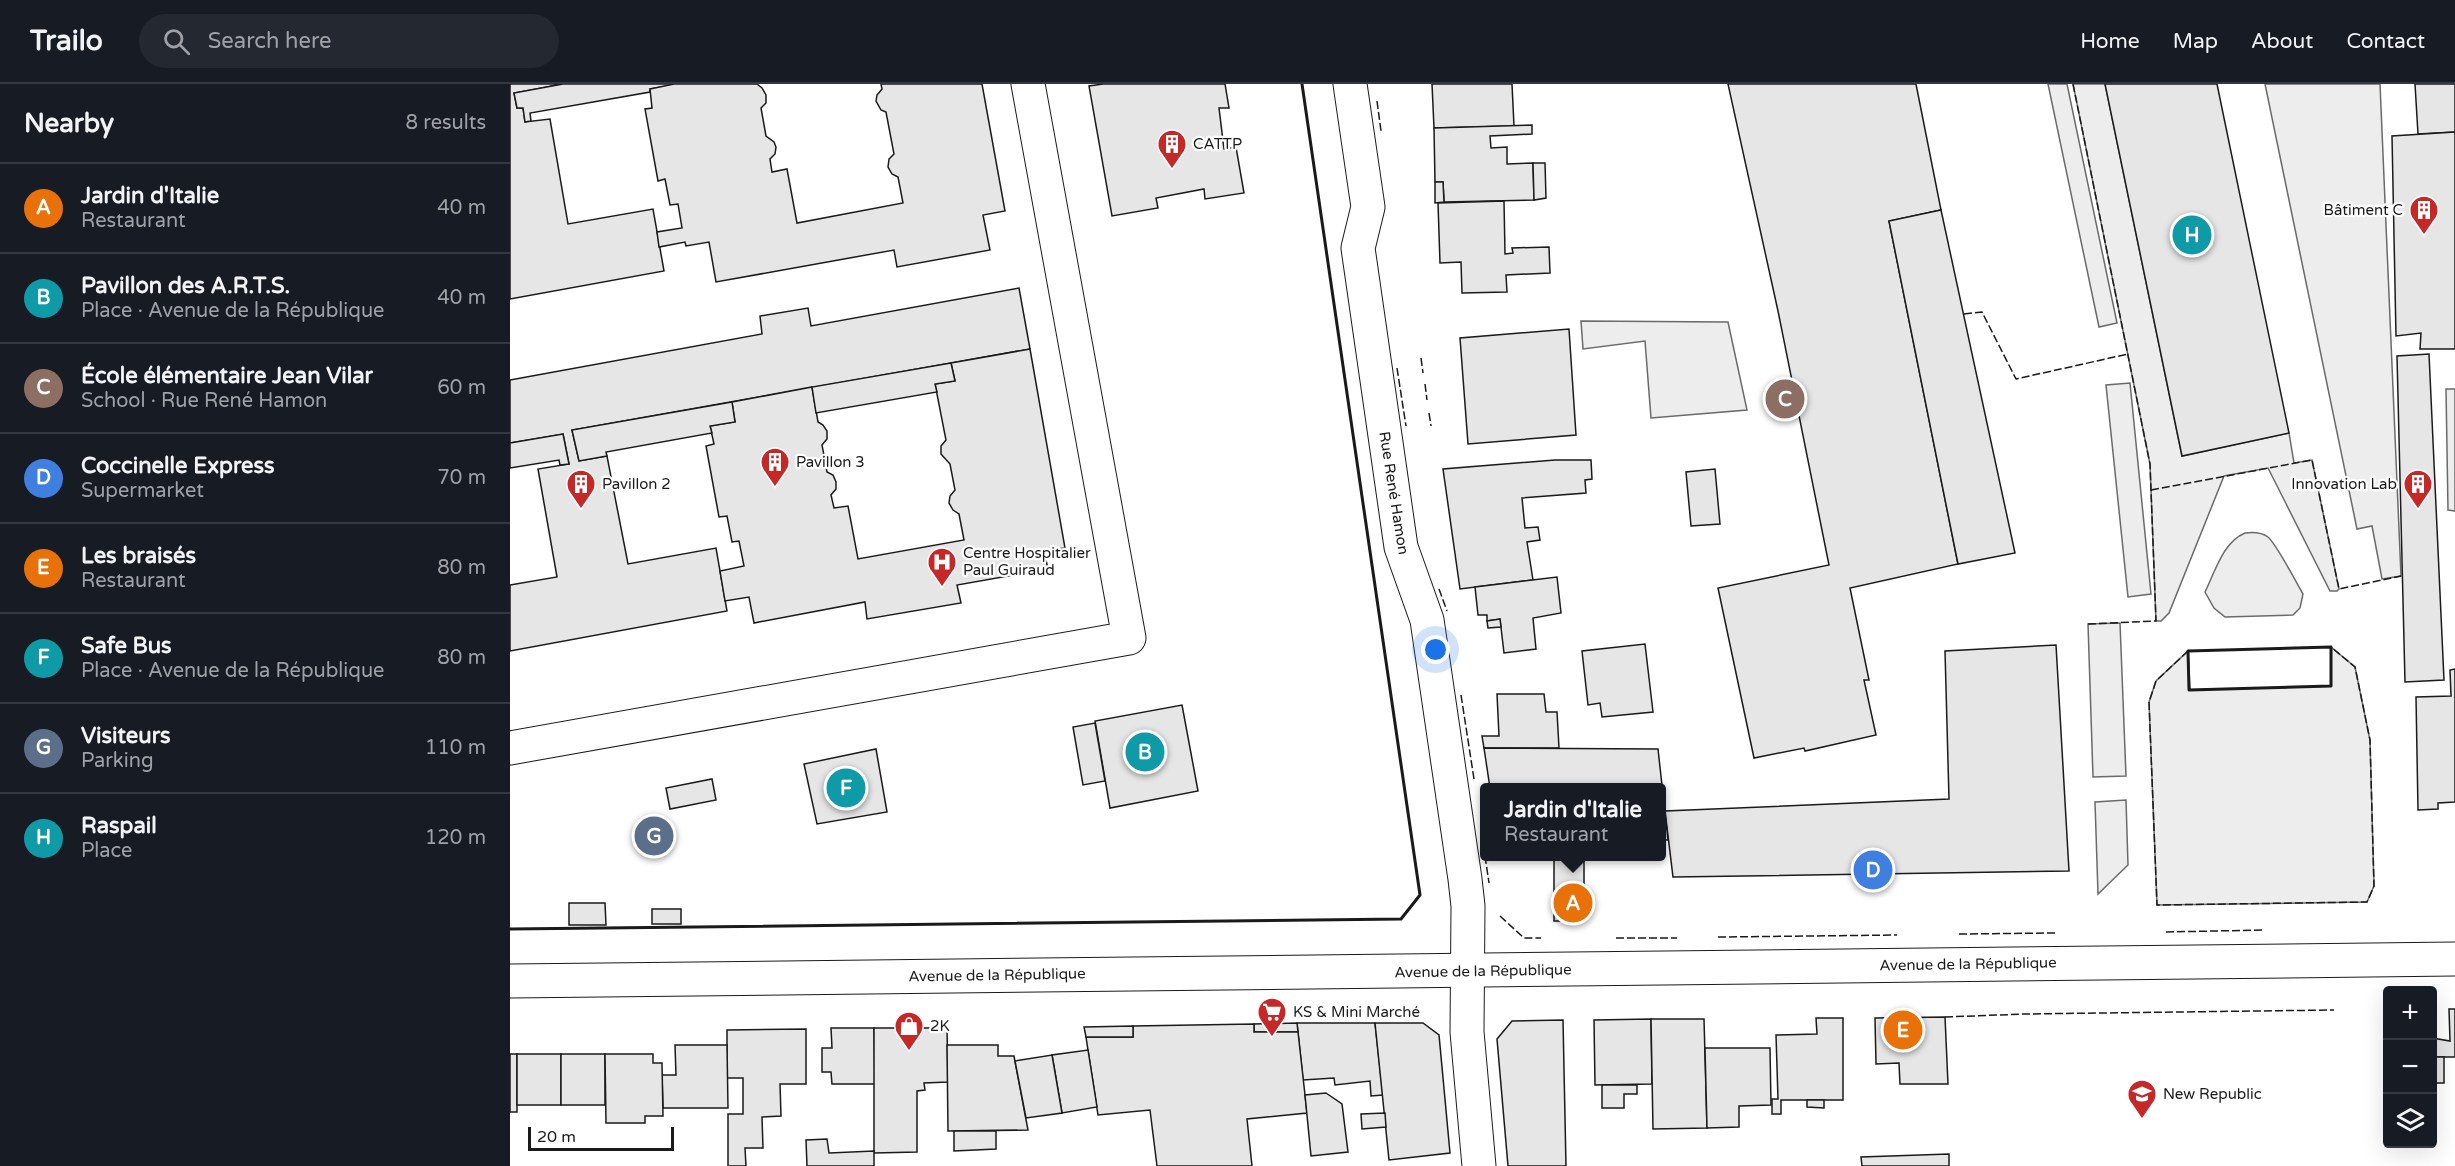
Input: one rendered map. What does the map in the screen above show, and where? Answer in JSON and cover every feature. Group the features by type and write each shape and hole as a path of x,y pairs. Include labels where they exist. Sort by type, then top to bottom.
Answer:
{"main road":[{"path":"510,748 1129,638 1028,84"},
{"name":"Rue René Hamon","path":"1350,84 1368,207 1358,248 1401,547 1427,620 1468,906 1467,1032 1479,1166"},
{"name":"Avenue de la République","path":"510,981 2455,959"}],"shaded area":[{"path":"2048,84 2067,84 2117,323 2099,327"},
{"path":"2073,84 2105,84 2182,456 2289,433 2294,463 2312,460 2339,589 2337,591 2330,591 2268,468 2224,476 2169,613 2161,621 2156,621 2150,464"},
{"path":"2265,84 2380,84 2401,576 2382,579 2372,526 2357,529"},
{"path":"1581,321 1728,322 1747,410 1651,418 1645,341 1583,349"},
{"path":"2130,383 2151,594 2128,597 2106,385"},
{"path":"2446,389 2455,389 2455,511 2448,510"},
{"path":"2245,533 2263,534 2268,537 2286,564 2303,594 2300,608 2293,615 2225,617 2214,608 2205,592 2225,550 2237,537"},
{"path":"2120,623 2126,776 2093,777 2088,624"},
{"path":"2331,647 2355,667 2370,740 2374,886 2367,902 2157,905 2149,702 2156,681 2188,651 2190,690 2331,686"},
{"path":"2126,800 2128,865 2098,894 2095,802"}],"building":[{"path":"510,84 563,84 514,93 517,108 523,108 525,122 550,119 568,224 653,209 664,271 510,299"},
{"path":"563,84 674,85 650,89 650,92 530,113 531,121 525,122 523,108 517,108 514,93"},
{"path":"674,84 757,84 762,88 766,95 766,103 761,108 766,136 774,142 776,147 775,154 770,159 772,172 787,169 797,223 903,203 898,177 892,174 888,167 889,159 894,154 886,112 881,110 876,101 882,89 881,84 982,84 1005,211 983,215 990,250 897,267 894,250 716,282 709,242 686,246 685,242 659,247 657,232 682,228 678,204 670,205 665,179 658,181 645,109 652,108 650,89"},
{"name":"CATTP","path":"1225,84 1229,108 1219,108 1224,149 1236,147 1244,193 1205,199 1204,189 1156,198 1158,208 1112,216 1089,86"},
{"path":"1432,84 1512,84 1514,126 1434,128"},
{"path":"1728,84 1916,84 1941,210 1889,221 1958,564 1850,588 1869,680 1864,680 1876,735 1805,751 1804,748 1754,758 1718,588 1829,565 1778,311"},
{"path":"2105,84 2217,84 2289,433 2182,456"},
{"path":"2415,84 2455,84 2455,132 2418,134"},
{"path":"1532,125 1532,134 1490,136 1491,148 1507,147 1507,164 1533,163 1534,200 1444,202 1443,182 1435,182 1434,128"},
{"name":"Bâtiment C","path":"2455,132 2455,349 2420,349 2421,333 2396,336 2392,136"},
{"path":"1533,163 1545,163 1546,198 1534,200"},
{"path":"1435,182 1443,182 1444,202 1435,203"},
{"path":"1504,201 1505,254 1513,253 1512,248 1549,247 1550,273 1506,275 1507,292 1462,293 1461,262 1440,263 1438,203"},
{"path":"1941,210 2015,553 1958,564 1889,221"},
{"name":"Pavillon 2","path":"1019,288 1030,349 572,430 579,461 607,456 628,564 716,548 727,611 510,651 510,585 557,577 538,469 569,464 563,434 510,443 510,380 762,334 760,316 808,308 811,326"},
{"path":"1569,329 1576,435 1468,444 1460,338"},
{"name":"Pavillon 3","path":"1030,349 1065,548 1044,551 1048,569 957,585 961,603 867,619 865,602 754,623 749,597 725,601 720,571 744,566 739,541 732,542 727,516 719,517 706,446 714,444 710,426 735,422 732,402 812,387 818,422 827,431 827,439 822,445 827,472 833,475 836,482 836,489 831,495 834,508 848,506 858,559 964,540 959,514 949,503 950,496 955,490 950,464 941,454 941,446 946,440 935,384 955,381 951,363"},
{"name":"Innovation Lab","path":"2429,354 2444,680 2405,682 2397,356"},
{"path":"951,363 955,381 935,384 937,392 816,413 812,387"},
{"path":"732,402 735,422 710,426 712,433 606,452 607,456 579,461 572,430"},
{"path":"563,434 569,464 560,465 559,460 510,468 510,443"},
{"path":"1555,460 1591,460 1592,479 1585,480 1586,493 1522,498 1525,528 1538,527 1540,540 1527,542 1533,580 1460,589 1443,469"},
{"path":"1715,469 1720,524 1691,526 1686,472"},
{"path":"1557,577 1561,613 1533,618 1536,649 1504,653 1500,619 1487,621 1487,615 1478,615 1475,587"},
{"path":"1500,619 1501,627 1488,628 1487,621"},
{"path":"1645,644 1653,712 1602,717 1600,703 1588,705 1582,651"},
{"path":"2056,645 2069,871 1673,877 1666,811 1949,799 1945,651"},
{"path":"2455,669 2455,802 2438,803 2438,809 2418,810 2416,697 2451,696 2450,670"},
{"path":"1497,694 1544,694 1546,712 1557,712 1559,748 1484,748 1482,736 1499,736"},
{"path":"1182,705 1198,791 1110,808 1095,721"},
{"path":"1095,723 1105,781 1083,785 1073,727"},
{"path":"1484,748 1658,749 1662,783 1489,783"},
{"path":"876,749 887,812 817,824 804,764"},
{"path":"712,779 716,800 670,809 666,788"},
{"path":"1554,861 1584,861 1584,921 1554,921"},
{"path":"569,903 605,903 606,925 569,925"},
{"path":"652,909 681,909 681,924 652,924"},
{"path":"2449,1009 2455,1009 2455,1057 2437,1057 2437,1039 2450,1041"},
{"path":"1945,1017 1948,1084 1900,1084 1899,1063 1876,1064 1875,1018"},
{"path":"1816,1018 1843,1018 1843,1100 1781,1100 1781,1114 1772,1114 1772,1099 1778,1099 1776,1035 1817,1034"},
{"path":"1651,1019 1652,1084 1595,1085 1594,1020"},
{"path":"1651,1019 1704,1019 1707,1128 1653,1129"},
{"path":"1563,1020 1566,1166 1508,1166 1497,1039 1512,1021"},
{"path":"1297,1023 1375,1023 1383,1095 1371,1096 1370,1081 1335,1085 1334,1078 1303,1080"},
{"path":"1297,1023 1298,1032 1254,1032 1254,1024"},
{"path":"1375,1023 1423,1023 1439,1035 1450,1153 1389,1160"},
{"path":"1254,1024 1254,1032 1298,1032 1307,1113 1247,1119 1252,1166 1157,1166 1150,1110 1098,1115 1086,1037 1133,1037 1133,1026"},
{"path":"1133,1026 1133,1037 1086,1037 1084,1027"},
{"path":"831,1028 874,1028 875,1084 832,1084 831,1072 822,1072 822,1048 832,1048"},
{"path":"874,1028 947,1028 948,1082 924,1083 925,1090 917,1091 917,1152 874,1153"},
{"path":"806,1029 806,1084 780,1084 781,1116 762,1117 763,1148 745,1148 746,1166 728,1166 728,1114 743,1114 743,1078 727,1078 727,1030"},
{"path":"675,1045 727,1045 728,1108 663,1108 662,1075 676,1075"},
{"path":"947,1045 998,1045 998,1056 1014,1056 1028,1130 948,1131"},
{"path":"1705,1048 1770,1048 1771,1105 1739,1106 1739,1127 1707,1128"},
{"path":"1088,1050 1097,1107 1062,1113 1052,1055"},
{"path":"510,1054 517,1054 517,1112 510,1112"},
{"path":"517,1054 561,1054 561,1105 517,1105"},
{"path":"561,1054 605,1054 605,1105 561,1105"},
{"path":"605,1054 653,1054 653,1063 662,1063 663,1116 645,1116 645,1123 606,1123"},
{"path":"1052,1055 1062,1113 1026,1118 1015,1061"},
{"path":"2437,1057 2444,1057 2444,1083 2437,1083"},
{"path":"1602,1085 1637,1085 1637,1094 1624,1094 1624,1108 1602,1108"},
{"path":"1326,1093 1342,1104 1348,1152 1311,1156 1305,1095"},
{"path":"1807,1100 1824,1100 1824,1108 1807,1107"},
{"path":"1385,1113 1386,1127 1362,1129 1361,1114"},
{"path":"954,1131 996,1131 996,1149 954,1151"},
{"path":"827,1139 829,1153 874,1151 874,1166 807,1166 806,1140"},
{"path":"1949,1154 1949,1166 1862,1166 1861,1157"}],"fence":[{"path":"2073,84 2150,464 2156,621 2088,624"},
{"path":"1377,101 1381,131"},
{"path":"1964,314 1982,312 2016,379 2128,354"},
{"path":"1421,358 1423,373"},
{"path":"1397,368 1406,426"},
{"path":"1425,384 1427,400"},
{"path":"1429,413 1431,426"},
{"path":"2151,490 2312,460 2339,589 2401,576"},
{"path":"1439,589 1447,611"},
{"path":"2188,651 2156,681 2149,702 2157,905 2367,902 2374,886 2370,740 2355,667 2331,647"},
{"path":"1461,695 1474,779"},
{"path":"1486,861 1489,883"},
{"path":"1500,916 1524,938 1541,938"},
{"path":"2166,932 2263,930"},
{"path":"1959,934 2055,933"},
{"path":"1718,937 1897,935"},
{"path":"1616,938 1677,938"},
{"path":"1945,1017 2334,1010"}],"wall":[{"path":"510,929 1401,919 1420,895 1302,84"},
{"path":"2331,647 2331,686 2189,690 2188,651 2331,647"}],"place":[{"name":"CATTP","path":"1172,170"},
{"name":"Raspail","path":"2192,235"},
{"name":"Bâtiment C","path":"2424,236"},
{"name":"École élémentaire Jean Vilar","path":"1785,399"},
{"name":"Pavillon 3","path":"775,488"},
{"name":"Pavillon 2","path":"581,510"},
{"name":"Innovation Lab","path":"2418,510"},
{"name":"Centre Hospitalier Paul Guiraud","path":"942,588"},
{"name":"Pavillon des A.R.T.S.","path":"1145,752"},
{"name":"Safe Bus","path":"846,788"},
{"name":"Visiteurs","path":"654,836"},
{"name":"Coccinelle Express","path":"1873,870"},
{"name":"Jardin d'Italie","path":"1573,903"},
{"name":"Les braisés","path":"1903,1030"},
{"name":"KS & Mini Marché","path":"1272,1038"},
{"name":"2K","path":"909,1052"},
{"name":"New Republic","path":"2142,1120"}]}
